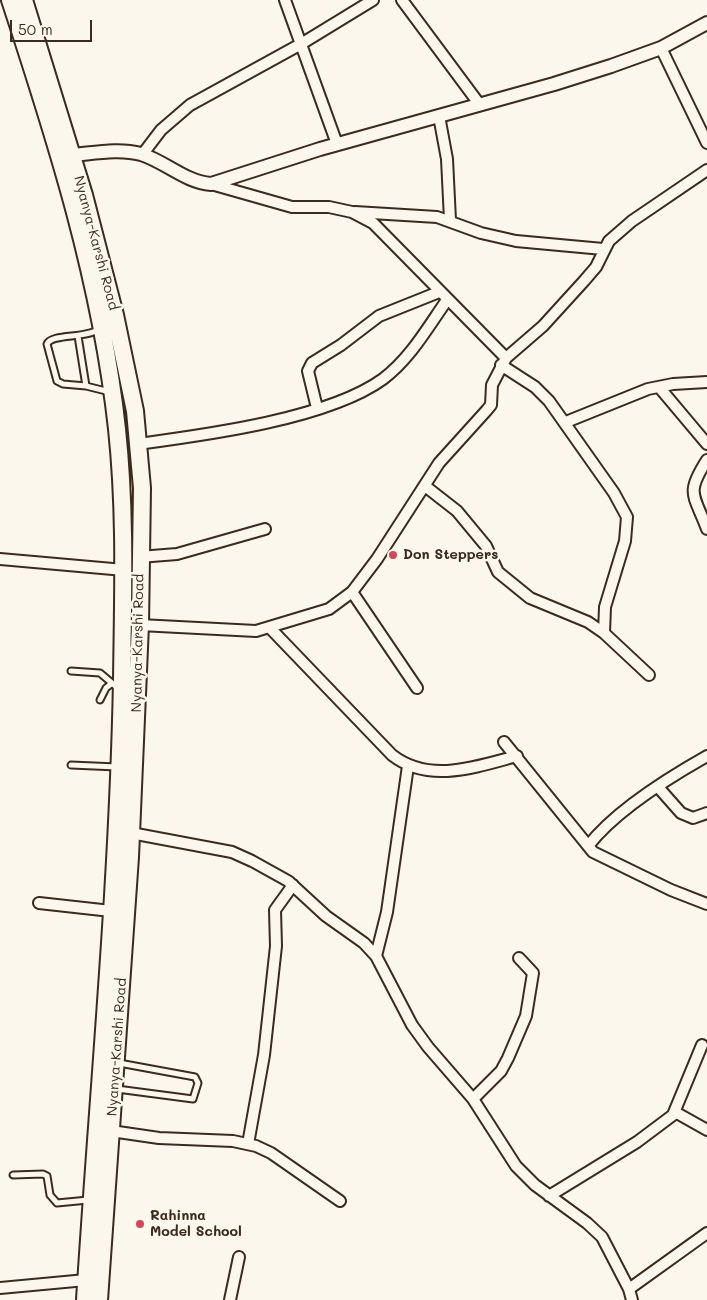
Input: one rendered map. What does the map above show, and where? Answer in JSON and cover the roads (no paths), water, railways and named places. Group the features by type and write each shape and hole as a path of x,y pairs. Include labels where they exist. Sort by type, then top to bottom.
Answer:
{"main road":[{"name":"Nyanya-Karshi Road","path":"10,0 70,190 89,264 112,393 123,490 124,570 116,687 125,763 130,833 99,1300"},
{"name":"Nyanya-Karshi Road","path":"24,0 72,155 115,315 135,411 142,488 140,625 111,910 84,1300"}],"street":[{"path":"285,0 337,144"},
{"path":"142,155 161,130 190,105 301,44 373,0"},
{"path":"402,0 480,105"},
{"path":"211,184 337,144 554,84 661,48 707,23"},
{"path":"661,48 707,143"},
{"path":"439,116 447,159 450,220"},
{"path":"72,155 112,151 142,155 197,183 211,184 292,207 329,207 352,212 437,217 450,220 481,233 516,241 604,249"},
{"path":"140,625 256,631 329,609 352,592 377,559 438,464 491,405 492,384 503,362 543,326 596,267 604,249 632,222 707,170"},
{"path":"352,212 373,223 503,362 535,387 566,422 614,493 627,517 625,541 605,607 604,633"},
{"path":"317,408 308,371 312,363 341,345 379,316 439,292"},
{"path":"138,444 249,426 317,408 355,394 384,378 410,352 447,300"},
{"path":"566,422 648,389 707,382"},
{"path":"660,387 707,444"},
{"path":"707,460 697,476 692,493 707,528"},
{"path":"425,486 457,511 486,546 498,572 530,598 588,622 604,633 649,675"},
{"path":"140,557 177,554 265,529"},
{"path":"0,559 124,570"},
{"path":"352,592 418,688"},
{"path":"270,628 392,756 408,766 442,772 473,767 517,756"},
{"path":"504,742 588,846 599,856 707,904"},
{"path":"588,846 611,822 707,756"},
{"path":"376,956 387,912 408,766"},
{"path":"658,788 681,813 693,818 707,813"},
{"path":"130,833 232,852 276,872 326,916 364,944 376,956 412,1025 428,1047 473,1099 516,1166 535,1186 602,1237 629,1289 632,1300"},
{"path":"248,1144 265,1045 276,946 275,910 293,885"},
{"path":"39,903 111,910"},
{"path":"473,1099 501,1071 526,1016 533,973 519,958"},
{"path":"549,1196 637,1142 675,1112 702,1045"},
{"path":"675,1112 707,1130"},
{"path":"111,1131 159,1138 248,1144 271,1153 340,1201"},
{"path":"629,1289 707,1233"},
{"path":"230,1300 239,1257"},
{"path":"0,1288 86,1280"}],"lane":[{"path":"101,328 88,335 53,338 47,344 57,381 63,384 86,386 112,393"},
{"path":"78,336 86,386"},
{"path":"72,671 100,673 116,687"},
{"path":"100,700 106,688 116,687"},
{"path":"71,765 125,763"},
{"path":"114,1088 193,1099 198,1082 195,1077 115,1062"},
{"path":"14,1175 43,1174 48,1180 50,1195 57,1203 91,1200"}],"place":[{"name":"Don Steppers","path":"393,555"},
{"name":"Rahinna Model School","path":"140,1224"}]}
